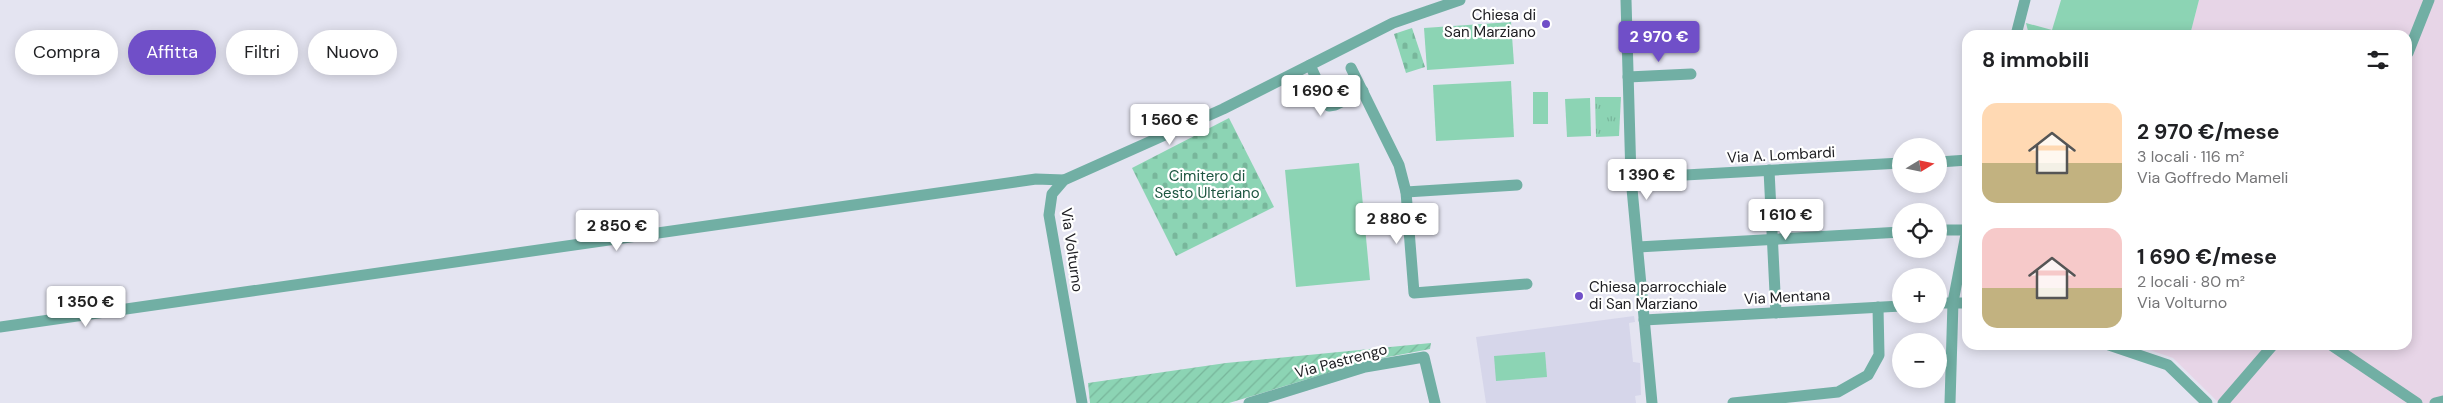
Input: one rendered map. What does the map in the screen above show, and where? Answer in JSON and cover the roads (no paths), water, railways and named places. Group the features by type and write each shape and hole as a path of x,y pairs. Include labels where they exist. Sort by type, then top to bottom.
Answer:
{"street":[{"path":"0,327 1036,179 1064,180 1223,109 1393,23 1460,0"},
{"path":"1626,0 1632,178 1652,403"},
{"path":"2017,30 2025,0"},
{"path":"2412,43 2429,0"},
{"path":"1310,65 1329,106 1335,105 1363,91"},
{"path":"1351,68 1399,165 1406,192 1414,292 1527,284"},
{"path":"1628,77 1691,74"},
{"path":"1948,161 1962,160"},
{"name":"Via A. Lombardi","path":"1632,178 1892,164"},
{"path":"1770,170 1776,313"},
{"name":"Via Volturno","path":"1064,180 1052,194 1049,215 1082,403"},
{"path":"1406,192 1517,185"},
{"path":"1947,229 1962,228"},
{"path":"1638,247 1892,232"},
{"path":"1950,403 1953,302 1962,254"},
{"path":"1947,302 1962,303"},
{"name":"Via Mentana","path":"1644,320 1892,306"},
{"path":"1733,403 1838,392 1868,375 1878,355 1878,307"},
{"path":"2123,350 2168,365 2207,403"},
{"path":"2223,403 2269,350"},
{"path":"2338,350 2417,403"},
{"name":"Via Pastrengo","path":"1249,403 1365,367 1424,357 1435,403"},
{"path":"2435,403 2443,401"}],"place":[{"name":"Chiesa di San Marziano","path":"1546,24"},
{"name":"Chiesa parrocchiale di San Marziano","path":"1579,296"}],"park label":[{"name":"Cimitero di Sesto Ulteriano","path":"1207,184"}]}
